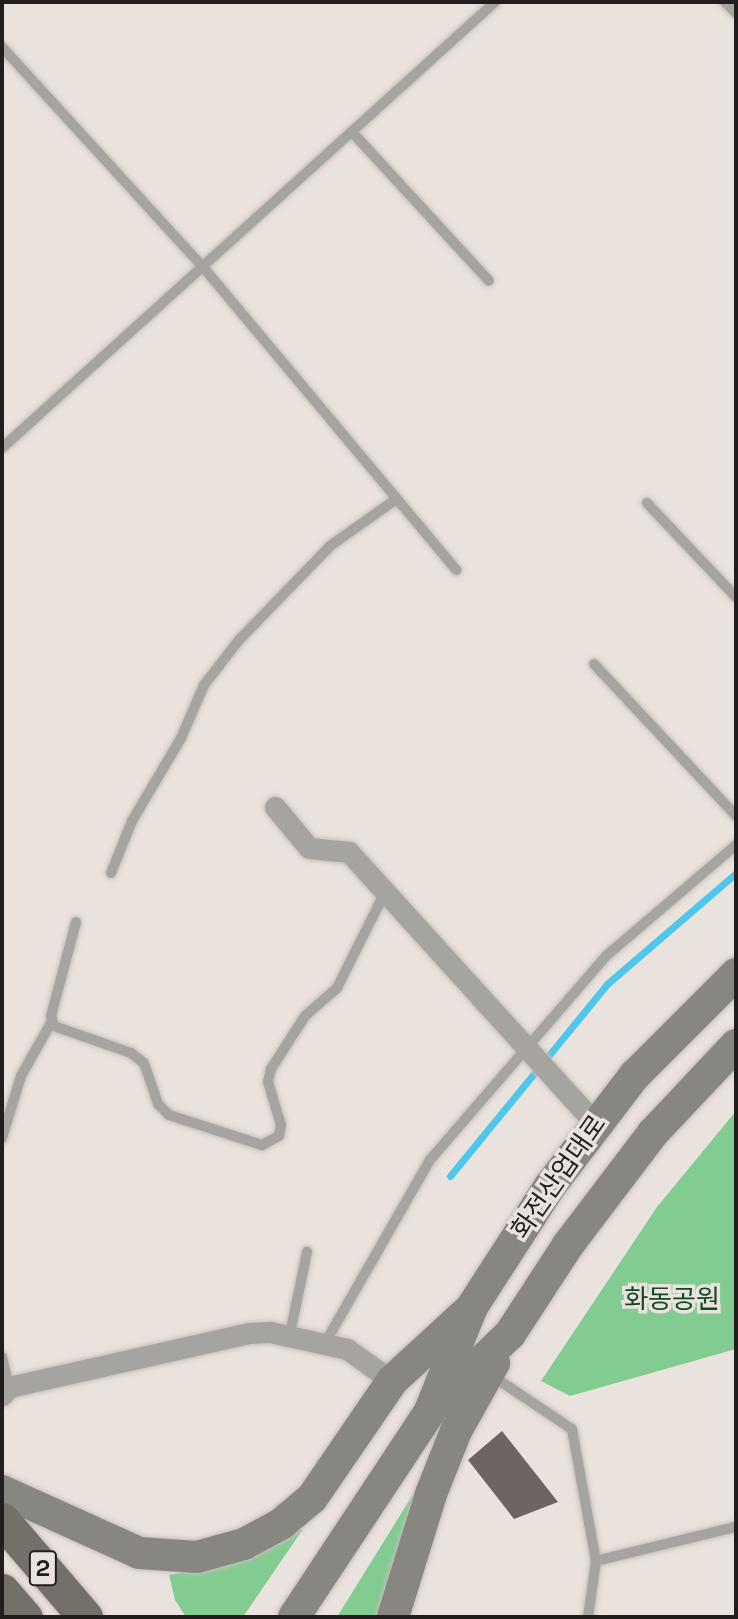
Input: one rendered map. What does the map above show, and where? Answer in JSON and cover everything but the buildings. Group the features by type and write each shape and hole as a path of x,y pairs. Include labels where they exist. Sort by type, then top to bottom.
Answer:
{"main road":[{"name":"화전산업대로","path":"294,1617 429,1413 472,1307 596,1124 678,1028 736,974"},
{"name":"화전산업대로","path":"429,1413 510,1334 568,1245 653,1133 736,1045"},
{"path":"2,1491 130,1551 160,1558 221,1552 264,1535 312,1498 392,1381 472,1307"},
{"path":"393,1617 430,1494 456,1431 510,1334"},
{"name":"2","path":"2,1520 85,1617"},
{"name":"2","path":"2,1591 25,1617"}],"street":[{"path":"275,807 309,848 322,853 349,852 596,1124"},
{"path":"6,1391 249,1333 290,1334 347,1349 392,1381"}],"lane":[{"path":"2,448 495,2"},
{"path":"725,2 736,13"},
{"path":"2,47 203,267 456,570"},
{"path":"352,132 489,281"},
{"path":"111,873 132,821 181,738 204,685 239,640 330,546 395,500"},
{"path":"647,503 736,597"},
{"path":"594,664 736,816"},
{"path":"326,1343 414,1184 530,1050 606,956 736,845"},
{"path":"52,1021 59,1029 131,1053 144,1063 158,1104 169,1115 268,1143 279,1136 281,1125 268,1082 271,1069 305,1016 337,988 386,890"},
{"path":"2,1138 21,1076 52,1021 76,922"},
{"path":"290,1334 307,1252"},
{"path":"2,1357 6,1391"},
{"path":"488,1373 572,1429 596,1561 588,1617"},
{"path":"596,1561 736,1527"}],"green space":[{"name":"화동공원","path":"736,1111 736,1349 570,1396 541,1381 657,1207"},
{"path":"417,1488 378,1617 337,1617"},
{"path":"303,1529 243,1617 186,1617 175,1600 169,1575 226,1564"}],"waterway":[{"path":"450,1176 607,984 736,873"}]}
